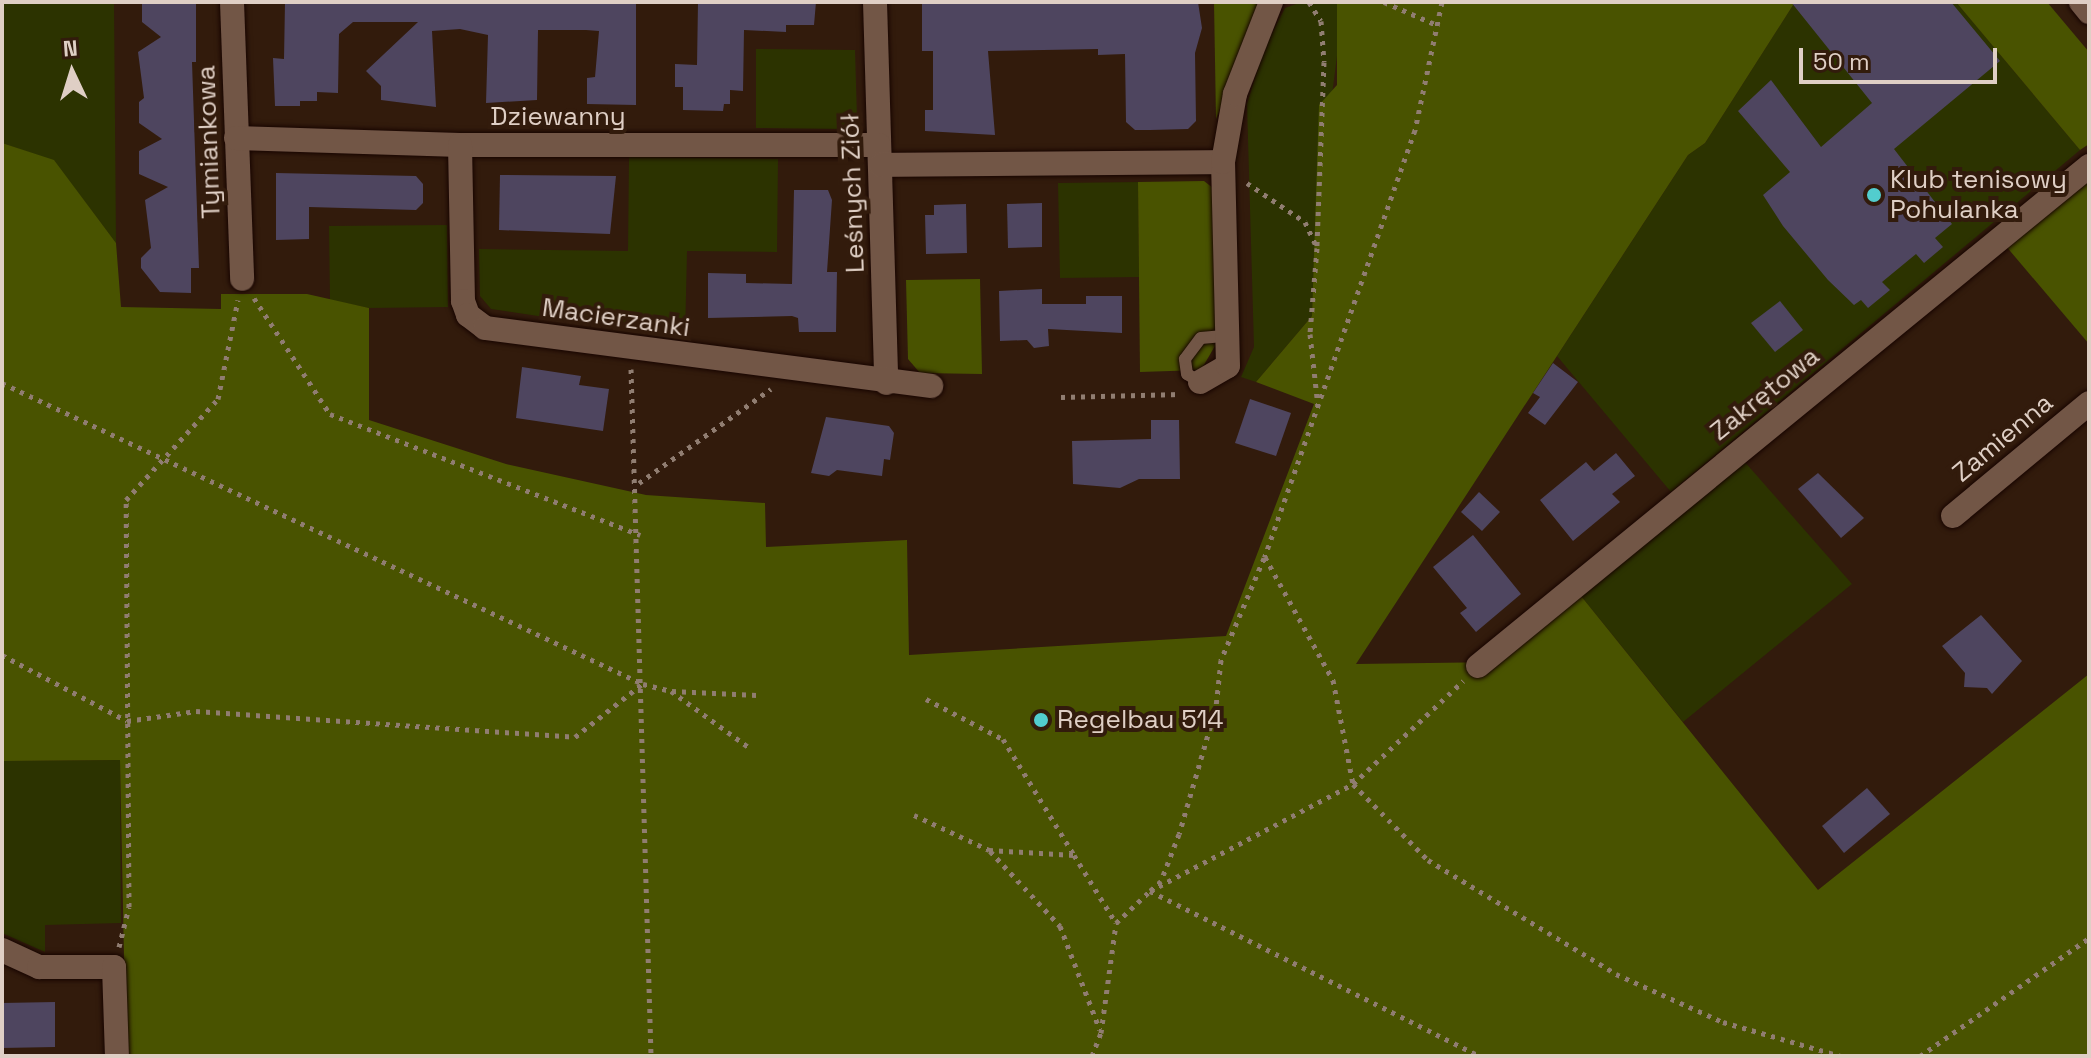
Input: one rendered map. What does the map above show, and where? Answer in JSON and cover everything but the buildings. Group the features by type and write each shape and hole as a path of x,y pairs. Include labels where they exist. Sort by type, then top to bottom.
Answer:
{"street":[{"name":"Tymiankowa","path":"232,2 242,279"},
{"name":"Leśnych Ziół","path":"875,2 886,383"},
{"path":"1200,382 1228,366 1223,164 1235,94 1271,2"},
{"path":"2081,2 2089,12"},
{"name":"Dziewanny","path":"236,138 1223,164"},
{"name":"Macierzanki","path":"460,145 463,301 468,315 485,328 886,383 931,386"},
{"name":"Zakrętowa","path":"1478,666 2089,166"},
{"name":"Zamienna","path":"1953,516 2089,403"},
{"path":"2,950 39,967 114,967 117,1056"}],"path":[{"path":"1309,2 1321,21 1324,62 1317,248 1310,334 1319,411"},
{"path":"1384,2 1437,25"},
{"path":"1092,1056 1101,1033 1116,923 1161,881 1179,834 1216,707 1221,660 1265,557 1319,411 1415,130 1442,2"},
{"path":"1223,164 1305,222 1317,248"},
{"path":"114,967 129,907 126,500 218,399 242,279"},
{"path":"242,279 330,414 640,535"},
{"path":"630,349 640,535 651,1056"},
{"path":"638,483 796,371"},
{"path":"1061,397 1196,394 1200,382"},
{"path":"2,383 160,461 643,684 671,691 757,695"},
{"path":"1265,557 1333,680 1353,784 1428,860 1616,974 1723,1022 1841,1056"},
{"path":"2,655 127,721 196,711 575,737 643,684"},
{"path":"1150,891 1353,784 1478,666"},
{"path":"671,691 751,749"},
{"path":"926,699 1003,739 1116,923"},
{"path":"914,815 989,850 1074,855"},
{"path":"989,850 1060,926 1101,1033"},
{"path":"1150,891 1480,1056"},
{"path":"1920,1056 2089,938"}],"green space":[{"path":"2,2 114,2 116,243 54,161 2,143"},
{"path":"1214,2 1261,2 1216,119"},
{"path":"1302,2 1337,2 1339,40 1316,221 1312,316 1256,382 1241,377 1254,347 1247,104 1264,49 1285,8"},
{"path":"1337,2 1795,2 1705,143 1688,155 1356,664 1501,662 1581,596 1818,890 2089,674 2089,1056 126,1056 120,760 2,761 2,143 54,160 116,243 121,307 221,309 221,294 307,294 369,308 369,420 506,464 646,495 765,503 766,547 907,540 909,655 1226,636 1314,404 1256,382 1312,316 1319,105 1337,85"},
{"name":"Klub tenisowy Pohulanka","path":"1795,2 1956,2 2080,150 1671,492 1557,356 1688,155 1705,143"},
{"path":"1956,2 2047,2 2089,52 2089,144 2080,150"},
{"path":"756,49 855,50 857,118 842,129 756,128"},
{"path":"629,157 778,159 777,252 687,251 685,338 491,309 480,296 479,249 628,251"},
{"path":"2089,178 2089,344 2005,245"},
{"path":"1204,181 1218,192 1219,339 1201,370 1140,372 1138,182"},
{"path":"1138,182 1139,277 1060,278 1058,183"},
{"path":"447,225 448,307 369,308 330,300 329,226"},
{"path":"980,279 982,374 920,373 908,359 906,280"},
{"path":"1744,461 1852,584 1683,722 1581,596"},
{"path":"120,760 121,923 45,925 45,952 2,933 2,761"}],"place":[{"name":"Klub tenisowy Pohulanka","path":"1874,195"},
{"name":"Regelbau 514","path":"1041,720"}]}
